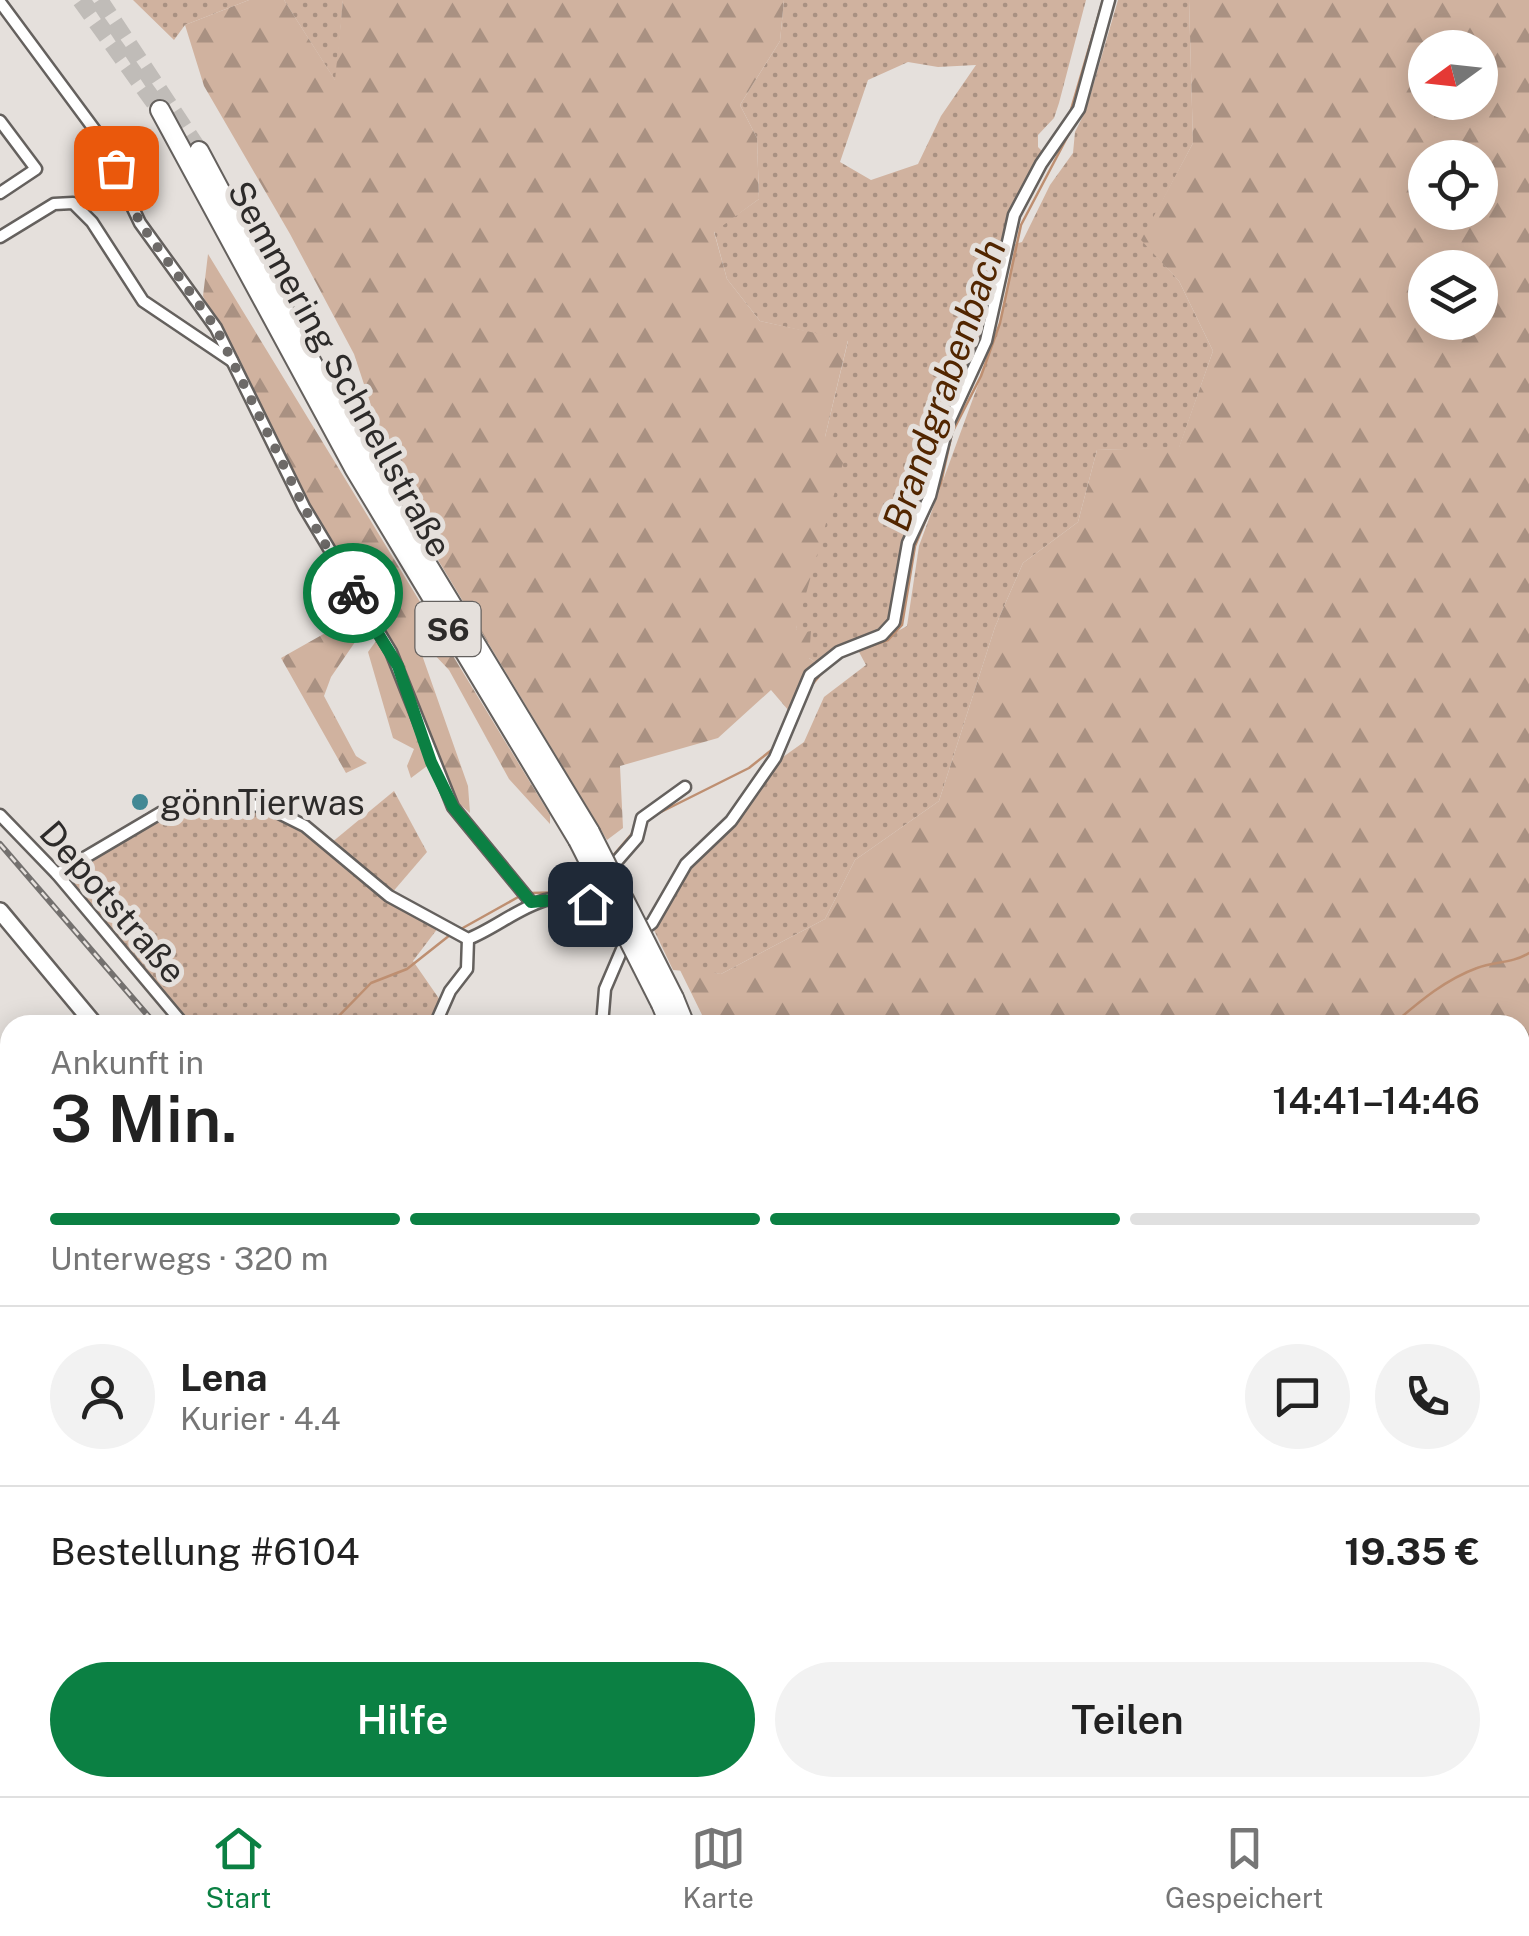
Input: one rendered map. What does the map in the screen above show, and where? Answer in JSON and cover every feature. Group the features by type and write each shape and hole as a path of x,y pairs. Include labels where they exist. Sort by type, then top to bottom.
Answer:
{"highway":[{"name":"Semmering Schnellstraße","path":"160,110 354,468 584,836"},
{"name":"Semmering Schnellstraße","path":"200,151 365,462 584,836 667,1001 678,1015"},
{"name":"Semmering Schnellstraße","path":"667,1001 669,1015"}],"main road":[{"path":"0,912 87,1015"}],"street":[{"path":"603,1015 605,989 626,940 652,923 686,864 720,834 745,802 775,758 810,675 839,652 882,635 894,622 908,543 930,496 948,424 986,341 1014,215 1072,118 1109,0"},
{"path":"0,2 97,133 140,223 216,328 304,507 398,666 431,762 453,807 531,902"},
{"path":"0,120 36,169 0,193"},
{"path":"0,237 54,204 73,204 92,222 143,302 233,362"},
{"path":"468,939 531,902 583,900 637,838 642,818 685,787"},
{"path":"57,874 179,802 265,806 305,826 389,896 468,939"},
{"name":"Depotstraße","path":"0,815 57,874 176,1015"},
{"path":"583,900 615,936 626,940"},
{"path":"440,1015 450,992 467,969 468,939"}],"green space":[{"path":"133,0 249,0 185,25 174,40"},
{"path":"249,0 284,0 335,80 343,0 784,0 780,41 740,105 757,138 759,199 714,232 727,279 760,321 848,340 825,437 843,463 796,629 801,633 811,631 809,658 815,662 789,711 771,690 718,738 620,766 623,828 607,840 403,502 354,354 204,86 185,25"},
{"path":"284,0 343,0 336,82"},
{"path":"784,0 1086,0 1054,118 1038,135 1038,147 1044,153 1006,227 986,330 936,463 889,621 875,636 815,662 809,658 796,629 825,437 848,341 760,321 727,279 714,231 759,199 757,138 740,105 780,41","holes":["908,62 938,67 976,65 941,116 918,164 871,180 840,162 868,80"]},
{"path":"1118,0 1189,0 1193,143 1142,240 1179,281 1213,351 1179,448 1097,450 1078,522 1023,563 995,627 939,801 855,860 825,919 721,974 673,970 653,928 680,879 769,767 804,742 824,697 866,665 859,652 907,626 919,546 1001,322 1015,244 1022,242 1050,185 1073,153 1075,132 1086,110"},
{"path":"1189,0 1529,0 1529,1015 702,1015 679,968 721,974 825,919 855,860 939,801 995,627 1023,563 1078,522 1097,450 1179,447 1213,351 1179,281 1141,240 1193,143"},
{"path":"208,254 550,815 550,824 509,779 449,670 430,650 422,655 468,786 470,813 453,798 400,659 307,506 203,296"},
{"path":"359,614 364,629 331,677 324,696 356,756 367,763 346,773 281,658"},
{"path":"376,641 389,658 427,766 411,778 407,766 414,749 393,738 368,652"},
{"path":"394,791 427,852 391,894 331,843"},
{"path":"178,807 263,809 291,821 387,899 438,928 413,961 440,1000 435,1015 182,1015 68,879 72,868"}],"waterway":[{"name":"Brandgrabenbach","path":"1070,113 1103,0"},
{"name":"Brandgrabenbach","path":"853,652 888,640 902,625 915,546 941,483 952,433 981,376 1000,323 1021,225 1073,126"},
{"name":"Brandgrabenbach","path":"811,686 825,669"},
{"name":"Brandgrabenbach","path":"653,816 749,768 774,748"},
{"name":"Brandgrabenbach","path":"611,858 635,830"},
{"name":"Brandgrabenbach","path":"530,893 572,892 587,881"},
{"name":"Brandgrabenbach","path":"461,929 520,896"},
{"name":"Brandgrabenbach","path":"340,1015 371,983 407,969 450,935"},
{"path":"1404,1015 1453,979 1529,953"}],"tunnel":[{"path":"81,0 160,110"},
{"path":"99,0 199,151"}],"railway":[{"path":"0,844 147,1015"}],"way so far":[{"path":"116,168 140,223 216,328 282,466 353,593"}],"place":[{"name":"gönnTierwas","path":"140,802"}],"route":[{"path":"353,593 398,666 431,762 453,807 531,902 564,899 590,904"}]}
